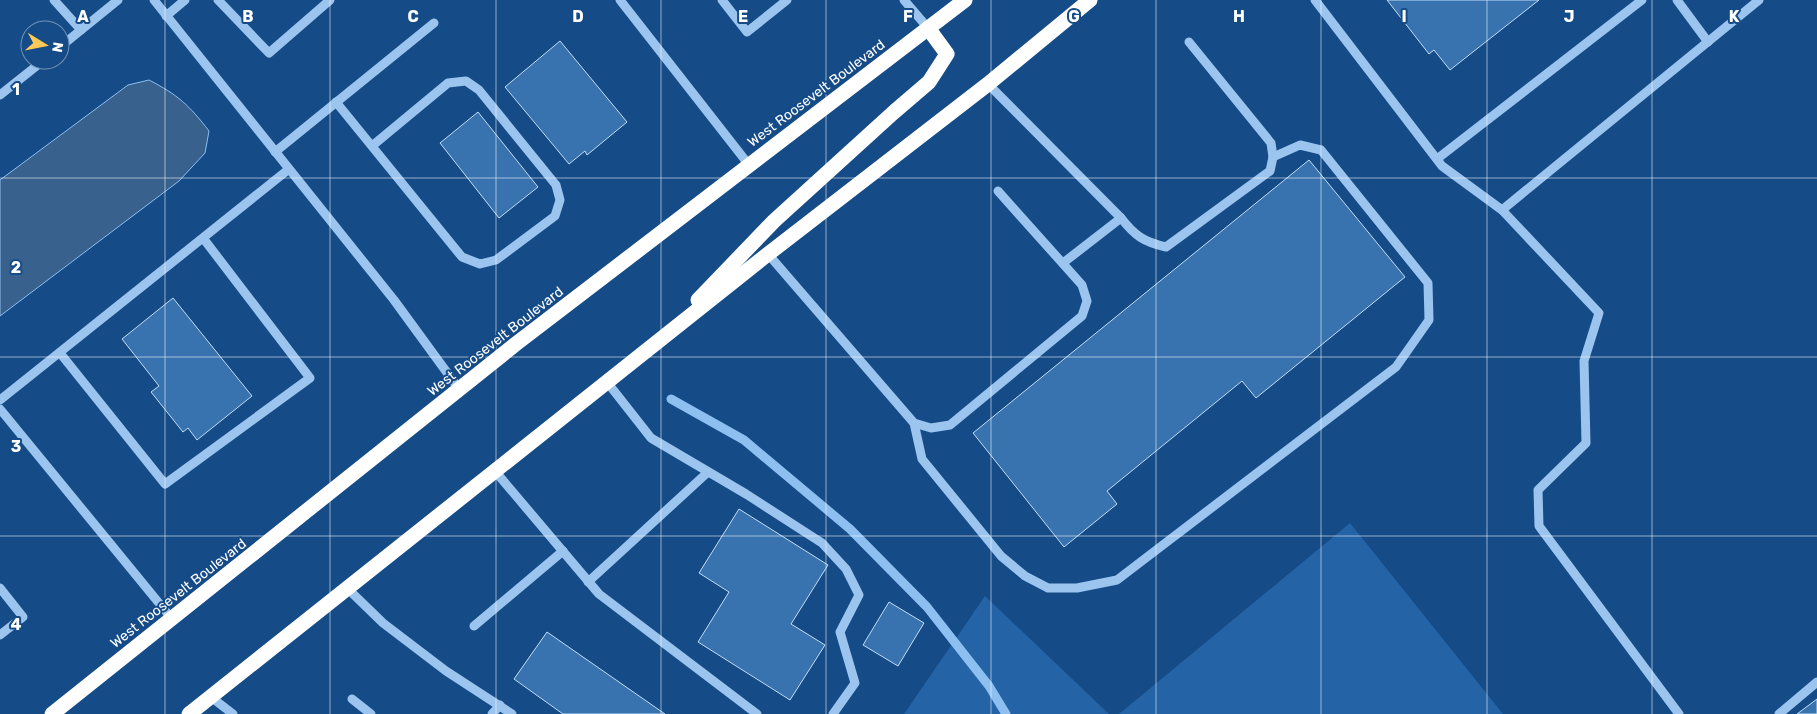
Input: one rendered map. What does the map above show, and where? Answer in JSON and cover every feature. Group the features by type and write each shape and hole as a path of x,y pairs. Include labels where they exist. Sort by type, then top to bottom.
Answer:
{"highway":[{"name":"West Roosevelt Boulevard","path":"52,714 460,389 965,0"},
{"path":"189,714 768,254 988,84 1090,0"},
{"path":"661,339 774,221 929,82 946,54 928,28"}],"lane":[{"path":"54,0 81,30"},
{"path":"70,39 118,0"},
{"path":"154,0 394,300 460,389"},
{"path":"166,16 185,0"},
{"path":"218,0 269,53 330,0"},
{"path":"620,0 749,165"},
{"path":"722,0 747,32 788,0"},
{"path":"904,0 928,28"},
{"path":"1315,0 1442,166 1502,210 1600,314 1584,362 1586,443 1538,490 1539,526 1679,714"},
{"path":"1437,159 1642,0"},
{"path":"1677,0 1708,42"},
{"path":"1502,210 1760,0"},
{"path":"275,152 434,23"},
{"path":"988,84 1121,218 1134,234 1150,243 1166,247 1270,171 1273,157 1271,143 1189,42"},
{"path":"0,95 31,70"},
{"path":"336,102 462,257 480,264 496,260 555,216 560,200 556,185 479,90 466,81 448,83 372,146"},
{"path":"768,254 914,423 922,459 1001,556 1025,576 1048,588 1078,588 1117,580 1396,367 1429,320 1428,283 1321,150 1300,145 1273,157"},
{"path":"0,400 289,170"},
{"path":"914,423 931,428 950,425 1082,316 1086,301 1082,285 998,191"},
{"path":"1063,263 1121,218"},
{"path":"60,353 166,484 310,378 203,238"},
{"path":"607,382 651,438 746,494 822,543 846,569 859,595 840,632 855,683 833,714"},
{"path":"0,409 172,619"},
{"path":"495,471 599,594 757,714"},
{"path":"588,582 708,472"},
{"path":"474,626 562,551"},
{"path":"0,588 23,617 0,635"},
{"path":"348,589 383,624 446,671 510,713"},
{"path":"1779,714 1817,682"},
{"path":"211,697 233,714"},
{"path":"352,700 371,714"},
{"path":"492,714 500,705"}],"shaded area":[{"path":"149,80 182,101 209,131 205,153 179,181 0,316 0,180 128,85"},
{"path":"1350,523 1503,714 1119,714"},
{"path":"985,596 1109,714 904,714"}],"building":[{"path":"1387,0 1539,0 1450,70 1434,50 1429,54"},
{"path":"560,41 627,122 587,155 585,151 569,164 505,87"},
{"path":"478,112 538,187 499,218 440,143"},
{"path":"1309,160 1405,277 1256,398 1242,381 1107,491 1117,504 1064,547 973,433"},
{"path":"173,298 252,396 197,440 188,428 183,432 151,392 159,386 122,339"},
{"path":"739,509 828,565 791,624 825,645 790,700 698,642 729,592 699,573"},
{"path":"889,602 924,623 898,666 863,645"},
{"path":"547,632 665,714 563,714 514,679"},
{"path":"1817,699 1817,714 1797,714"}],"waterway":[{"path":"671,399 744,440 850,529 927,607 989,686 1006,714"}]}
